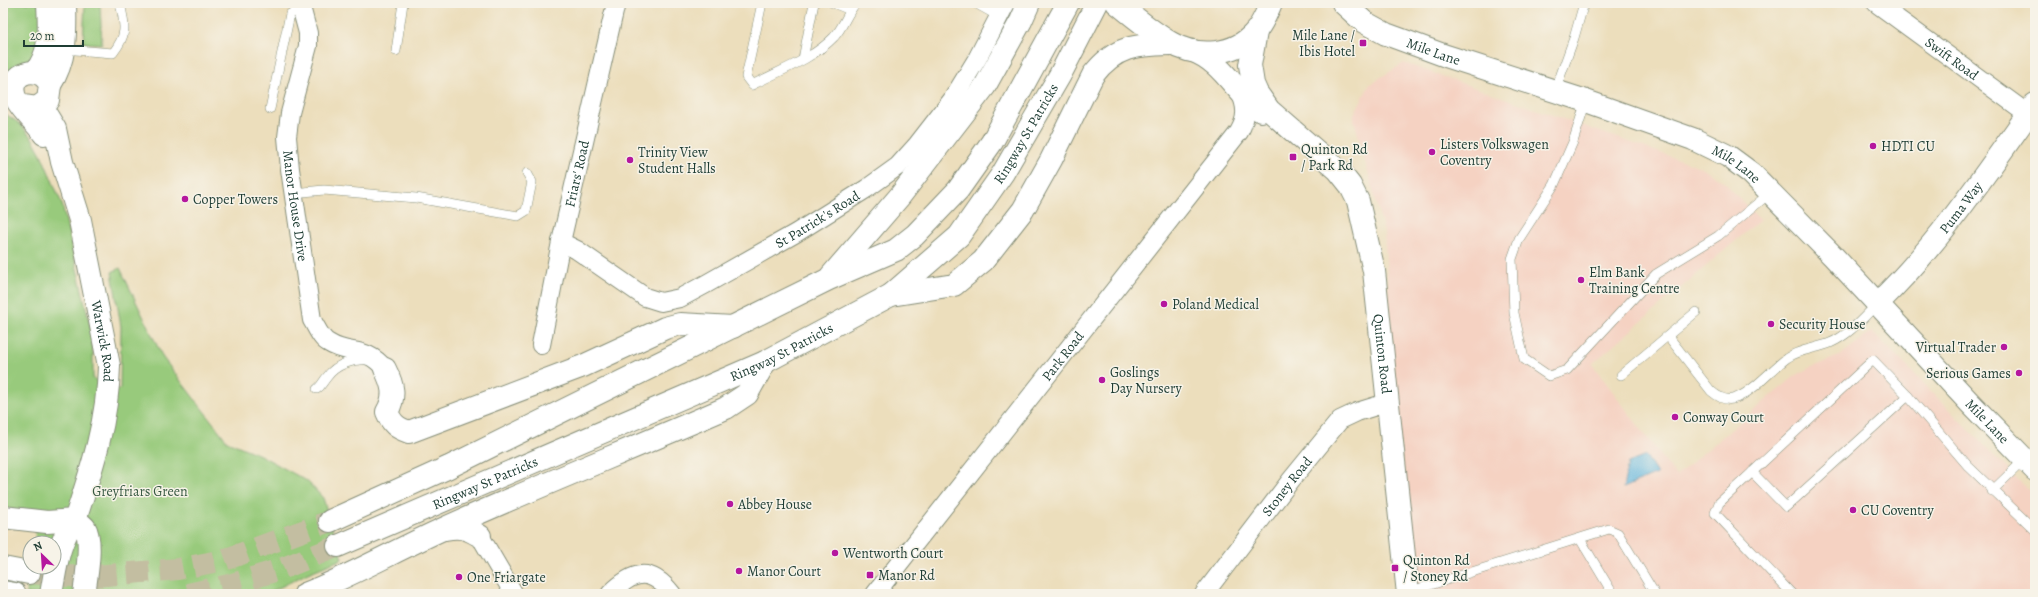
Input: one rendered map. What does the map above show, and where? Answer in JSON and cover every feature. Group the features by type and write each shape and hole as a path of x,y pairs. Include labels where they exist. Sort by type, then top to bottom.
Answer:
{"main road":[{"path":"829,279 900,196 985,86 1021,21 1029,3"},
{"name":"Ringway St Patricks","path":"330,521 448,468 829,279 896,250 915,235 958,190 992,142 1068,3"},
{"name":"Ringway St Patricks","path":"338,546 765,362 892,295 959,236 1003,173 1060,75 1097,3"},
{"path":"892,295 954,285 983,261 1023,210 1051,160 1093,75 1103,63 1116,52 1138,45 1179,46 1210,53 1230,50 1243,44 1256,32 1272,3"},
{"name":"Mile Lane","path":"1344,3 1364,22 1386,34 1446,56 1586,101 1693,139 1728,156 1750,173 1833,256 2030,464"},
{"path":"50,4 49,30 42,79 48,100 17,96 26,73 42,79 58,73 66,30 50,4"},
{"path":"1124,9 1179,46"},
{"name":"Quinton Road","path":"1256,32 1250,65 1253,84 1259,98 1269,110 1338,170 1350,185 1358,201 1374,271 1408,593"},
{"name":"Quinton Road","path":"1179,46 1199,54 1212,62 1253,106 1301,137"},
{"name":"Warwick Road","path":"17,96 55,129 62,162 72,189 85,240 109,366 108,389 102,431 75,520 66,531 60,551 52,594"},
{"name":"Puma Way","path":"1877,304 1907,274 1952,218 2031,109"},
{"path":"381,365 393,386 394,396 387,412 391,422 398,428 409,432 583,366 665,328 680,324 734,327"},
{"path":"305,594 346,577 442,529 494,506 726,408 747,394 765,362"},
{"path":"480,536 479,523 483,515 494,506"},
{"path":"3,517 47,522 75,520 85,529 89,565 84,594"},
{"path":"442,529 458,526 469,529 480,536"},
{"path":"3,568 22,572"},
{"path":"3,592 15,594"}],"street":[{"name":"Friars' Road","path":"540,345 561,242 616,3"},
{"name":"Swift Road","path":"1876,3 2031,109"},
{"name":"Manor House Drive","path":"300,6 308,33 308,46 290,113 287,137 293,193 312,320 320,334 328,343 343,349 364,352 381,365"},
{"name":"St Patrick's Road","path":"561,242 577,250 644,296 661,302 680,298 796,233 866,189 898,166 917,145 952,100 977,59 1003,10"},
{"name":"Quinton Road","path":"1240,92 1243,99 1246,116"},
{"name":"Park Road","path":"875,594 1229,145 1239,132 1246,116"},
{"name":"Stoney Road","path":"1204,594 1291,480 1340,420 1357,412 1389,402"},
{"path":"480,536 514,594"},
{"path":"610,594 629,578 642,574 653,576 664,584 672,594"}],"lane":[{"path":"63,49 113,54 123,40 124,21 120,3"},
{"path":"396,51 403,3"},
{"path":"762,3 746,77 748,82 752,85 803,58 836,36 853,7 833,3"},
{"path":"803,58 814,3"},
{"path":"974,3 1003,10"},
{"path":"1554,91 1574,38 1584,3"},
{"path":"270,109 290,14 300,6"},
{"path":"1586,101 1573,142 1554,185 1520,240 1512,259 1514,313 1524,359 1549,376 1566,370 1656,274 1718,236 1770,193"},
{"path":"293,193 324,190 416,198 518,216 526,211 532,182 527,173"},
{"path":"1668,336 1711,391 1718,397 1735,399 1749,391 1794,353 1830,343 1841,337 1877,304"},
{"path":"1621,375 1696,312"},
{"path":"1792,594 1715,513 1719,503 1874,360 1992,491 2035,530"},
{"path":"317,389 323,384 329,374 337,367 355,361 381,365"},
{"path":"1752,472 1786,506 1908,396"},
{"path":"1992,491 2030,464"},
{"path":"1408,593 1609,529 1618,532 1655,594"},
{"path":"1580,539 1613,594"}],"shaded area":[{"path":"1404,63 1695,165 1709,172 1726,184 1760,220 1592,364 1676,476 1795,376 1841,355 1872,331 2035,497 2035,594 1415,594 1396,400 1384,232 1353,116 1370,84"}],"green space":[{"path":"3,3 35,3 42,7 41,31 36,51 32,59 16,72 3,76"},
{"path":"85,3 100,5 102,44 83,43"},
{"name":"Greyfriars Green","path":"3,112 20,124 32,138 41,154 62,204 90,325 93,354 93,379 120,390 121,327 112,272 120,268 163,358 227,441 260,455 307,481 323,498 342,559 308,573 267,594 26,594 30,575 62,575 62,535 35,535 36,517 3,514"}],"water":[{"path":"1646,456 1657,474 1623,488 1628,463"}],"tunnel":[{"path":"56,575 82,577 178,569 224,560 330,521"},
{"path":"188,594 229,585 281,569 338,546"}],"place":[{"name":"Mile Lane / Ibis Hotel","path":"1363,43"},
{"name":"HDTI CU","path":"1873,146"},
{"name":"Listers Volkswagen Coventry","path":"1432,152"},
{"name":"Quinton Rd / Park Rd","path":"1293,157"},
{"name":"Trinity View Student Halls","path":"630,160"},
{"name":"Copper Towers","path":"185,199"},
{"name":"Elm Bank Training Centre","path":"1581,280"},
{"name":"Poland Medical","path":"1164,304"},
{"name":"Security House","path":"1771,324"},
{"name":"Virtual Trader","path":"2004,347"},
{"name":"Serious Games","path":"2019,373"},
{"name":"Goslings Day Nursery","path":"1102,380"},
{"name":"Conway Court","path":"1675,417"},
{"name":"Abbey House","path":"730,504"},
{"name":"CU Coventry","path":"1853,510"},
{"name":"Wentworth Court","path":"835,553"},
{"name":"Quinton Rd / Stoney Rd","path":"1395,568"},
{"name":"Manor Court","path":"739,571"},
{"name":"Manor Rd","path":"870,575"},
{"name":"One Friargate","path":"459,577"}]}
